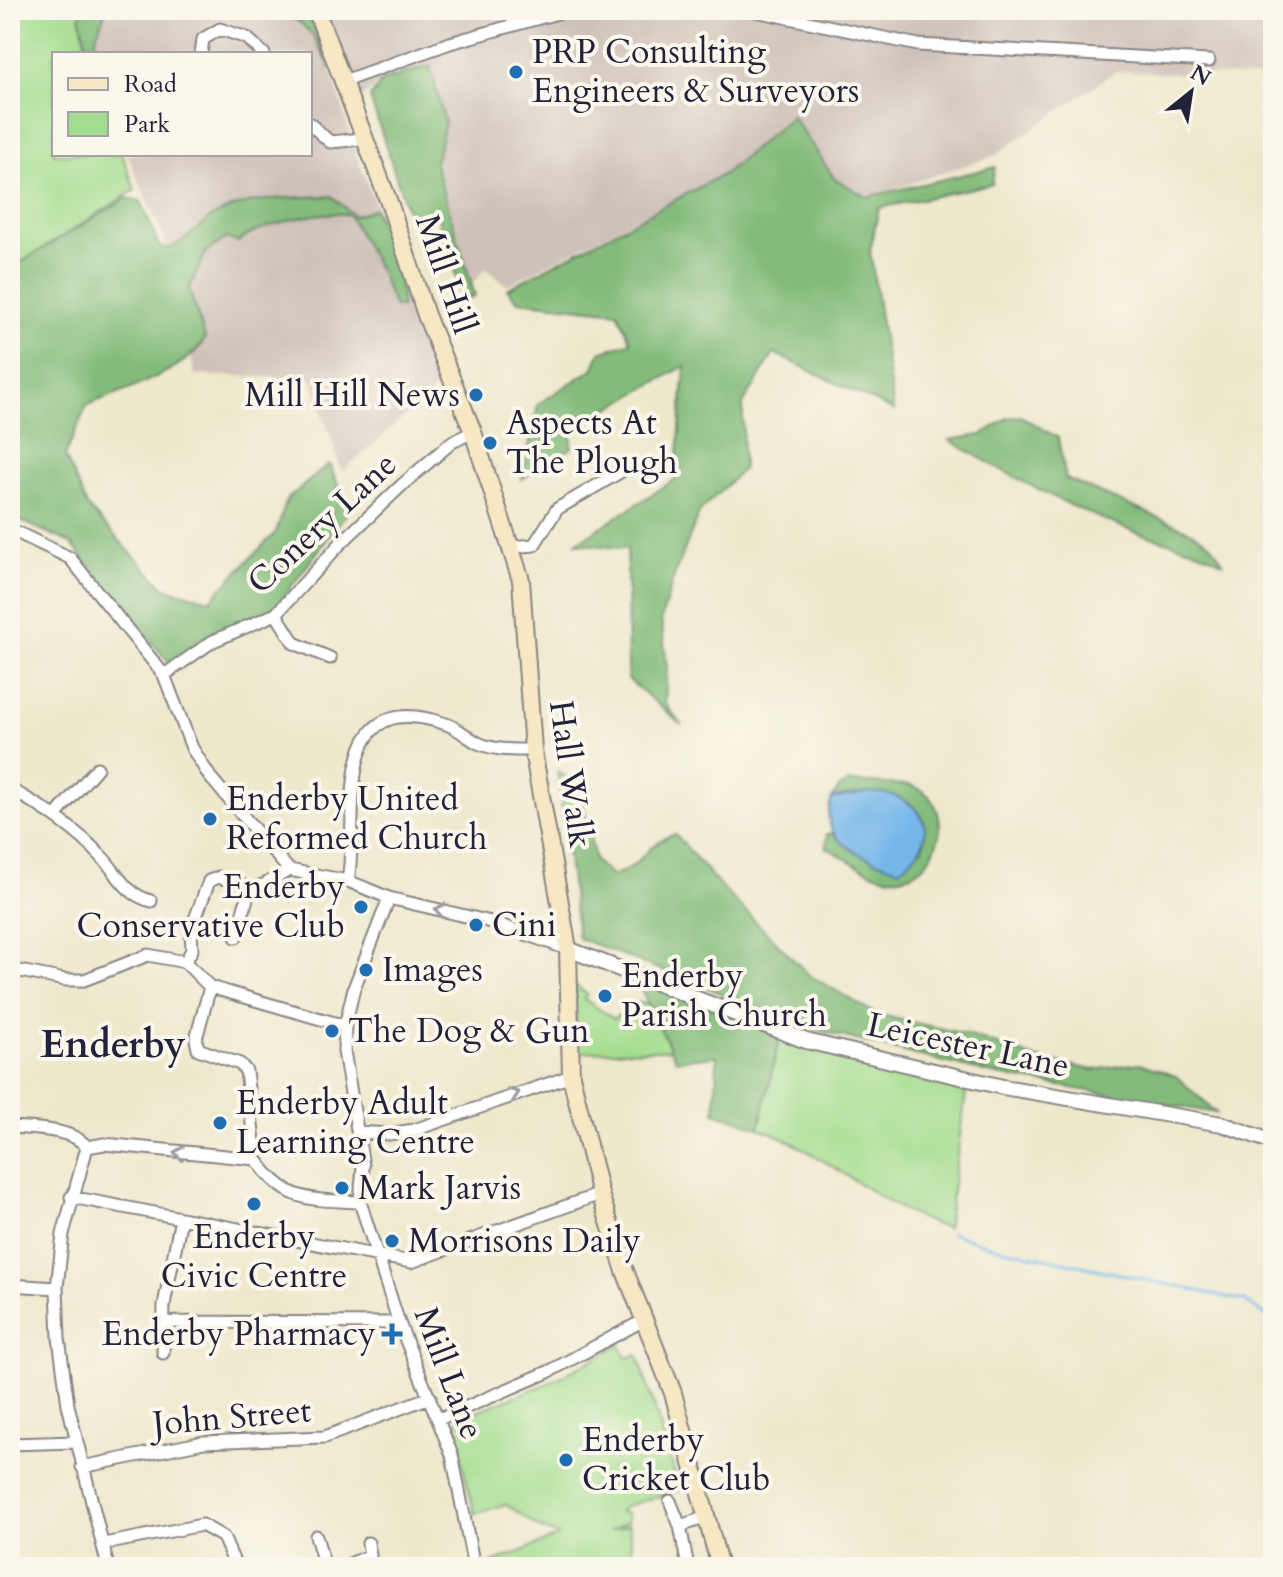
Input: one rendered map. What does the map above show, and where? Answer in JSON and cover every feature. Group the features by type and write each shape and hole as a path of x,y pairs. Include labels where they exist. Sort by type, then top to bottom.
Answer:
{"main road":[{"name":"Mill Hill","path":"316,10 390,205 426,315 473,432 514,552"},
{"name":"Hall Walk","path":"514,552 521,580 527,633 533,750 568,949 571,1076 600,1194 673,1393 720,1567"}],"street":[{"path":"344,81 450,43 568,10"},
{"path":"751,10 918,45 1209,61"},
{"path":"201,52 203,39 220,29 247,38 262,52"},
{"path":"312,126 330,142 363,139"},
{"name":"Conery Lane","path":"164,675 213,641 276,614 340,544 402,485 452,442 473,432"},
{"path":"514,552 534,545 557,509 620,472"},
{"path":"10,529 70,558 164,675 192,748 210,777 289,870 348,881 389,898 491,922 568,949"},
{"path":"276,614 294,643 330,658"},
{"path":"348,881 354,765 369,731 386,719 415,717 448,724 478,742 498,749 533,750"},
{"path":"56,815 97,768"},
{"path":"10,789 56,815 103,857 125,887 151,901"},
{"path":"185,962 192,950 191,930 209,881 215,877 250,888 264,885 289,870"},
{"path":"236,937 250,888"},
{"path":"210,990 196,1044 202,1053 244,1066 256,1159 274,1182 294,1196 309,1200 360,1202 363,1166 344,1051 345,1026 354,988 389,898"},
{"path":"177,926 191,930"},
{"name":"Leicester Lane","path":"568,949 806,1041 1003,1087 1222,1124 1273,1142"},
{"path":"10,969 65,980 84,980 142,956 185,962 210,990 345,1026"},
{"path":"358,1132 389,1134 414,1130 571,1076"},
{"path":"10,1127 79,1138 87,1147"},
{"path":"87,1147 104,1144 256,1159"},
{"path":"87,1147 71,1197 57,1288 59,1338 76,1442 108,1567"},
{"path":"71,1197 411,1262 600,1194"},
{"name":"Mill Lane","path":"360,1202 399,1323 452,1455 474,1567"},
{"path":"163,1353 169,1269 181,1218"},
{"path":"10,1285 57,1288"},
{"path":"439,1419 548,1372 644,1320"},
{"path":"164,1322 399,1323"},
{"name":"John Street","path":"82,1467 204,1442 325,1437 430,1397"},
{"path":"10,1444 76,1442"},
{"path":"670,1501 680,1526 688,1567"},
{"path":"680,1526 707,1517"},
{"path":"104,1544 202,1525 223,1537 236,1567"},
{"path":"316,1536 325,1567"},
{"path":"343,1567 370,1555 368,1543"}],"shaded area":[{"path":"106,10 282,10 284,16 295,18 313,36 331,69 356,154 444,381 342,472 311,378 195,375 164,238 128,156 312,156 312,52 98,52 95,39"},
{"path":"324,10 1273,10 1273,78 1116,71 994,156 864,198 835,182 792,114 724,174 507,285 486,269 472,284 437,160 444,121 429,67 382,81 358,100"}],"green space":[{"path":"10,10 82,10 80,17 88,52 52,52 52,156 123,156 135,190 12,268"},
{"path":"82,10 106,10 95,39 98,52 88,52 80,17"},
{"path":"282,10 308,10 331,69 307,29 284,16"},
{"path":"430,66 445,123 435,163 475,296 464,302 435,209 410,219 370,98 382,81"},
{"path":"792,116 835,179 867,197 995,167 992,184 879,208 870,250 894,411 774,353 743,404 743,469 700,511 675,573 661,619 667,666 665,704 682,725 628,679 627,549 576,543 676,479 685,366 572,429 572,448 522,479 538,404 594,368 600,352 631,342 618,312 518,301 507,289 724,174"},
{"path":"332,196 354,216 374,209 397,269 401,307 394,307 380,272 349,215 307,216 275,224 238,242 227,238 206,252 189,289 205,338 197,349 153,379 87,405 65,456 88,508 165,588 210,600 276,532 287,499 329,464 349,510 276,607 168,662 71,543 10,516 10,264 13,267 127,198 141,201 159,246 167,249 227,209 271,199"},
{"path":"1021,416 1058,438 1066,479 1190,531 1210,543 1224,563 1119,526 1076,507 949,440 981,435 1008,418"},
{"path":"557,771 580,786 595,861 611,876 630,867 656,844 675,834 720,886 809,975 876,1014 965,1034 1038,1059 1094,1070 1139,1063 1176,1076 1216,1113 997,1075 813,1029 578,938"},
{"path":"849,782 908,785 925,793 935,805 939,821 938,838 932,854 922,867 907,876 881,876 826,847 827,834 832,833 840,840 922,850 925,830 921,815 912,805 882,794 832,799 839,788"},
{"path":"635,978 780,1036 759,1128 715,1112 717,1056 676,1060"},
{"path":"574,984 587,994 584,999 614,1019 618,1015 623,1018 633,1002 653,1005 694,1049 578,1052"},
{"path":"780,1036 850,1061 966,1092 947,1228 898,1207 807,1151 759,1128"},
{"name":"Enderby Cricket Club","path":"620,1345 627,1358 638,1355 680,1490 623,1507 620,1512 627,1513 628,1522 609,1531 629,1525 634,1567 483,1567 559,1536 541,1529 506,1504 475,1514 453,1429 459,1418 549,1383"}],"water":[{"path":"873,792 905,801 916,809 923,820 925,831 922,844 914,857 899,869 847,846 830,827 828,814 832,799"}],"waterway":[{"path":"951,1233 994,1247 1245,1301 1273,1321"}],"place":[{"name":"PRP Consulting Engineers & Surveyors","path":"516,72"},
{"name":"Mill Hill News","path":"476,395"},
{"name":"Aspects At The Plough","path":"490,443"},
{"name":"Enderby United Reformed Church","path":"210,819"},
{"name":"Enderby Conservative Club","path":"361,907"},
{"name":"Cini","path":"476,925"},
{"name":"Images","path":"366,970"},
{"name":"Enderby Parish Church","path":"605,996"},
{"name":"The Dog & Gun","path":"332,1031"},
{"name":"Enderby Adult Learning Centre","path":"220,1123"},
{"name":"Mark Jarvis","path":"342,1188"},
{"name":"Enderby Civic Centre","path":"254,1204"},
{"name":"Morrisons Daily","path":"392,1241"},
{"name":"Enderby Pharmacy","path":"392,1334"},
{"name":"Enderby Cricket Club","path":"566,1460"}],"district":[{"name":"Enderby","path":"113,1045"}]}
